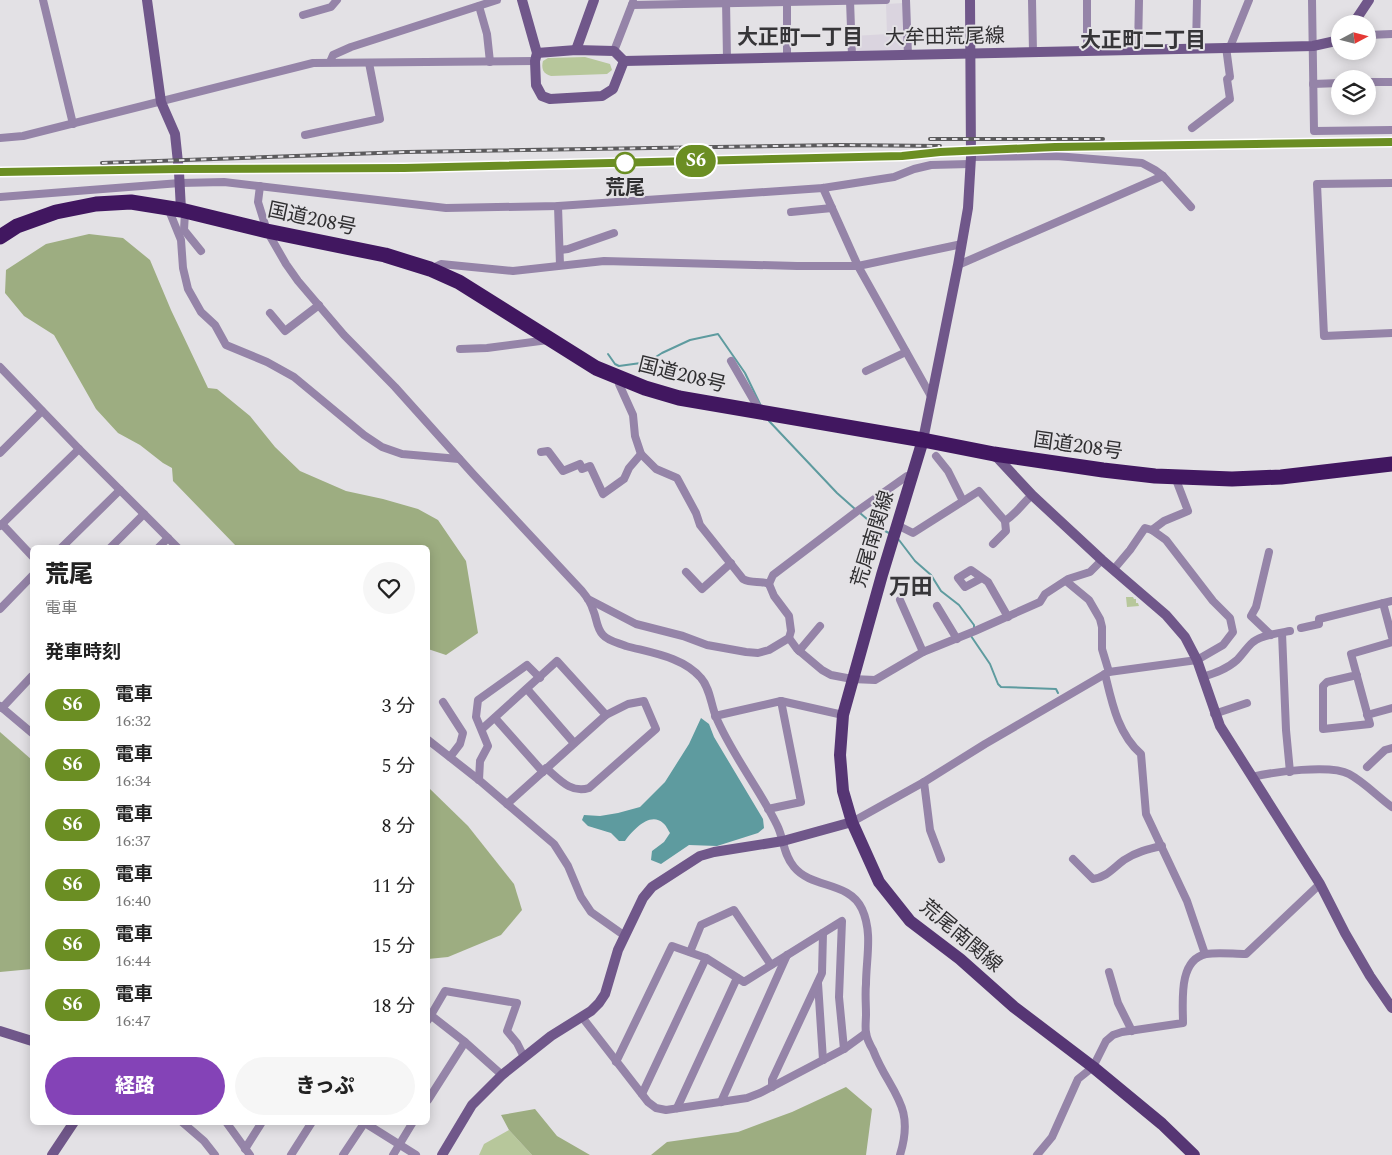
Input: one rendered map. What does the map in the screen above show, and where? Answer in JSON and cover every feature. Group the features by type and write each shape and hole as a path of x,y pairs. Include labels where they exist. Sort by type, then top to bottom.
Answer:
{"highway":[{"name":"国道208号","path":"0,237 17,226 78,207 131,202 178,210 385,255 430,269 466,287 548,340 596,368 620,379 679,398 994,454 1103,470 1175,477 1232,479 1271,477 1392,464"}],"main road":[{"name":"荒尾南関線","path":"923,440 896,525 843,715 840,756 843,791 852,822 880,882 910,920 1014,1007 1094,1067 1162,1124 1194,1155"}],"street":[{"path":"43,0 73,124"},
{"path":"147,0 161,102 175,134 180,183 178,210 183,268 188,289 201,312 215,324 226,345 267,362 294,377 364,436 382,447 402,454 459,460"},
{"path":"303,15 331,8 337,0"},
{"path":"330,62 334,55 351,47 497,0"},
{"path":"0,138 23,136 313,63 490,62 536,57 576,50 614,51 624,61 613,89 602,96 550,99 542,96 536,85 536,57 522,0"},
{"path":"576,50 594,0"},
{"path":"850,0 852,56"},
{"path":"614,51 633,2 886,0"},
{"path":"906,0 908,55"},
{"path":"923,440 968,208 971,160 970,0"},
{"path":"1032,0 1033,52"},
{"path":"1087,0 1087,51"},
{"path":"1138,49 1139,0"},
{"path":"1196,48 1197,0"},
{"path":"1192,128 1230,99 1227,79 1230,77 1228,47 1249,0"},
{"path":"1312,0 1314,131 1392,130"},
{"path":"1360,15 1369,0"},
{"path":"787,1 787,58"},
{"path":"726,2 727,59"},
{"path":"478,6 487,34 490,62"},
{"path":"1376,35 1392,34"},
{"name":"大牟田荒尾線","path":"624,61 971,55 1138,49 1313,46 1331,42"},
{"path":"305,135 380,119 369,63"},
{"path":"1376,82 1392,82"},
{"path":"1313,84 1331,83"},
{"path":"1,197 180,183 224,182 446,208 558,206 823,188 894,177 931,165 971,160 1056,156 1142,163 1163,176 1191,207"},
{"path":"958,265 1163,176"},
{"path":"1392,183 1317,184 1324,336 1392,333"},
{"path":"260,186 258,202 268,231 286,264 298,281 344,335 588,599 603,636 614,642 683,663 703,680 715,716 728,742 778,826 786,854 794,867 818,883 844,890 856,900 862,909 866,922 869,950 866,983 866,1033 877,1062 889,1079 903,1107 906,1121 904,1142 900,1155"},
{"path":"823,188 858,266 932,398"},
{"path":"558,206 560,265"},
{"path":"791,212 832,208"},
{"path":"178,210 184,230 201,251"},
{"path":"560,250 614,233"},
{"path":"430,269 441,264 513,272 604,260 858,266 962,244"},
{"path":"270,314 285,331 319,305"},
{"path":"460,348 487,348 548,340"},
{"path":"866,371 906,352"},
{"path":"731,361 759,412"},
{"path":"0,367 175,545"},
{"path":"620,379 619,384 633,415 635,436 641,454 656,469 677,478 696,512 700,524 743,579 749,582 769,584"},
{"path":"1,449 42,411"},
{"path":"30,554 1,525 79,449"},
{"path":"540,452 548,451 551,453 563,471 580,464 582,469 590,466 603,494 624,479 641,454"},
{"path":"994,454 1032,495 1180,629 1197,660 1214,714 1225,735 1320,884 1345,933 1370,976 1392,1008"},
{"path":"936,456 948,471 963,501"},
{"path":"588,599 636,624 733,650 758,653 769,650 789,638 792,631 788,616 774,596 769,584 773,575 907,476 911,479"},
{"path":"1152,530 1164,521 1188,512 1175,477"},
{"path":"64,545 120,490"},
{"path":"896,525 913,533 979,491 1005,521 1006,531 993,544"},
{"path":"1005,521 1017,513 1020,507 1032,495"},
{"path":"113,545 144,514"},
{"path":"442,1155 472,1105 502,1075 552,1036 582,1017 599,1003 605,994 618,950 643,898 652,887 700,856 782,841 864,817 1107,673 1197,660 1223,645 1233,632 1230,618 1213,600 1166,540 1152,530 1145,528 1114,569"},
{"path":"161,545 168,538"},
{"path":"1269,552 1256,607 1251,616 1271,635"},
{"path":"789,638 799,651 831,675 852,679 875,680 923,652 1040,602 1045,594 1066,580 1090,572 1102,560"},
{"path":"686,572 702,589 731,563"},
{"path":"0,609 30,578"},
{"path":"982,578 988,582 1008,616"},
{"path":"1066,580 1089,600 1100,619 1102,649 1118,721 1132,746 1142,754 1146,814 1188,901 1205,954"},
{"path":"900,600 923,652"},
{"path":"1301,628 1319,624 1319,620 1392,601"},
{"path":"1383,603 1392,637"},
{"path":"937,606 957,639"},
{"path":"799,651 820,626"},
{"path":"1203,677 1229,666 1254,641 1286,632 1286,730 1290,772"},
{"path":"1357,675 1327,682 1323,686 1323,729 1370,724 1367,715 1357,675 1351,654 1392,642"},
{"path":"482,729 557,661 606,714"},
{"path":"479,780 480,761 488,746 476,717 478,700 528,665 540,678"},
{"path":"30,678 1,707 30,731"},
{"path":"527,689 574,743"},
{"path":"495,718 545,770 577,790 589,788 656,729 644,701 628,704 606,714 545,770 507,804"},
{"path":"715,716 781,701 843,715"},
{"path":"768,809 800,802 781,701"},
{"path":"443,702 463,733 460,744 450,757"},
{"path":"1214,714 1247,703"},
{"path":"1367,715 1392,708"},
{"path":"430,742 479,780 554,844 568,866 581,897 590,912 625,936"},
{"path":"1367,767 1385,750 1392,748"},
{"path":"1252,777 1263,774 1329,769 1347,772 1392,807"},
{"path":"924,782 930,830 941,859"},
{"path":"1073,860 1093,879 1103,877 1124,860 1140,851 1162,846"},
{"path":"1037,1155 1052,1137 1078,1079 1094,1067 1106,1041 1113,1035 1183,1023 1183,984 1187,971 1195,960 1205,954 1246,954 1320,884"},
{"path":"690,952 701,925 734,910 771,965"},
{"path":"616,1062 672,946 706,958 744,982 842,921 840,997 844,1049"},
{"path":"772,1087 772,1080 822,973 823,933"},
{"path":"721,1102 787,955"},
{"path":"642,1094 706,958"},
{"path":"1109,972 1118,1002 1132,1031"},
{"path":"677,1108 737,978"},
{"path":"818,981 823,1060"},
{"path":"430,1014 445,991 517,1003 507,1031 517,1042 524,1057"},
{"path":"430,1017 464,1042 502,1075"},
{"path":"582,1017 648,1102 656,1108 666,1110 747,1098 844,1049 866,1033"},
{"path":"0,1031 30,1040"},
{"path":"430,1097 464,1042"},
{"path":"52,1155 72,1125"},
{"path":"185,1125 204,1141 216,1155"},
{"path":"228,1125 248,1152 261,1125"},
{"path":"292,1155 310,1125"},
{"path":"344,1155 364,1125"},
{"path":"368,1125 416,1155"},
{"path":"393,1155 411,1125"}],"shaded area":[{"path":"904,3 906,53 855,54 854,36 887,34 886,4"}],"green space":[{"path":"585,57 610,64 612,70 607,74 551,76 544,72 542,66 543,61 548,58"},
{"path":"89,234 123,238 150,260 171,310 208,388 217,389 250,416 275,447 300,471 346,491 418,509 438,520 466,561 478,633 446,655 430,650 430,545 235,545 173,481 172,468 140,445 118,433 96,409 54,335 24,316 5,293 6,270 46,244"},
{"path":"1126,597 1136,599 1136,603 1139,606 1127,607"},
{"path":"0,732 30,758 30,969 0,972"},
{"path":"430,789 468,826 514,884 522,910 501,935 448,957 430,959"},
{"path":"846,1087 872,1109 866,1155 651,1155 667,1142 738,1132 792,1112"},
{"path":"535,1109 557,1136 590,1155 532,1155 509,1130 501,1115"},
{"path":"509,1130 532,1155 479,1155 484,1144"}],"water":[{"path":"701,718 709,724 714,737 763,819 764,828 758,833 717,846 689,845 661,864 651,860 652,851 664,842 670,833 664,824 658,820 647,821 632,832 625,841 619,841 611,833 588,826 582,820 584,815 600,816 640,807 665,782 689,744"}],"waterway":[{"path":"608,354 615,364 619,366 648,362 690,340 718,334 745,373 761,406"},
{"path":"769,421 837,493 855,509"},
{"path":"860,513 875,526 889,533"},
{"path":"899,540 915,561 931,575 941,591 959,605 974,625 974,628"},
{"path":"971,636 990,664 1001,687 1056,689 1058,693"}],"railway":[{"path":"930,139 1103,139"},
{"path":"0,172 404,168 902,156 958,151 1055,147 1392,142"},
{"path":"102,163 406,152 839,145 940,146"}],"train":[{"name":"S6","path":"0,172 404,168 902,156 940,152 1055,147 1392,142"}],"place":[{"name":"荒尾","path":"625,163"}],"district":[{"name":"大正町一丁目","path":"800,38"},
{"name":"大正町二丁目","path":"1143,41"},
{"name":"万田","path":"911,587"}]}
